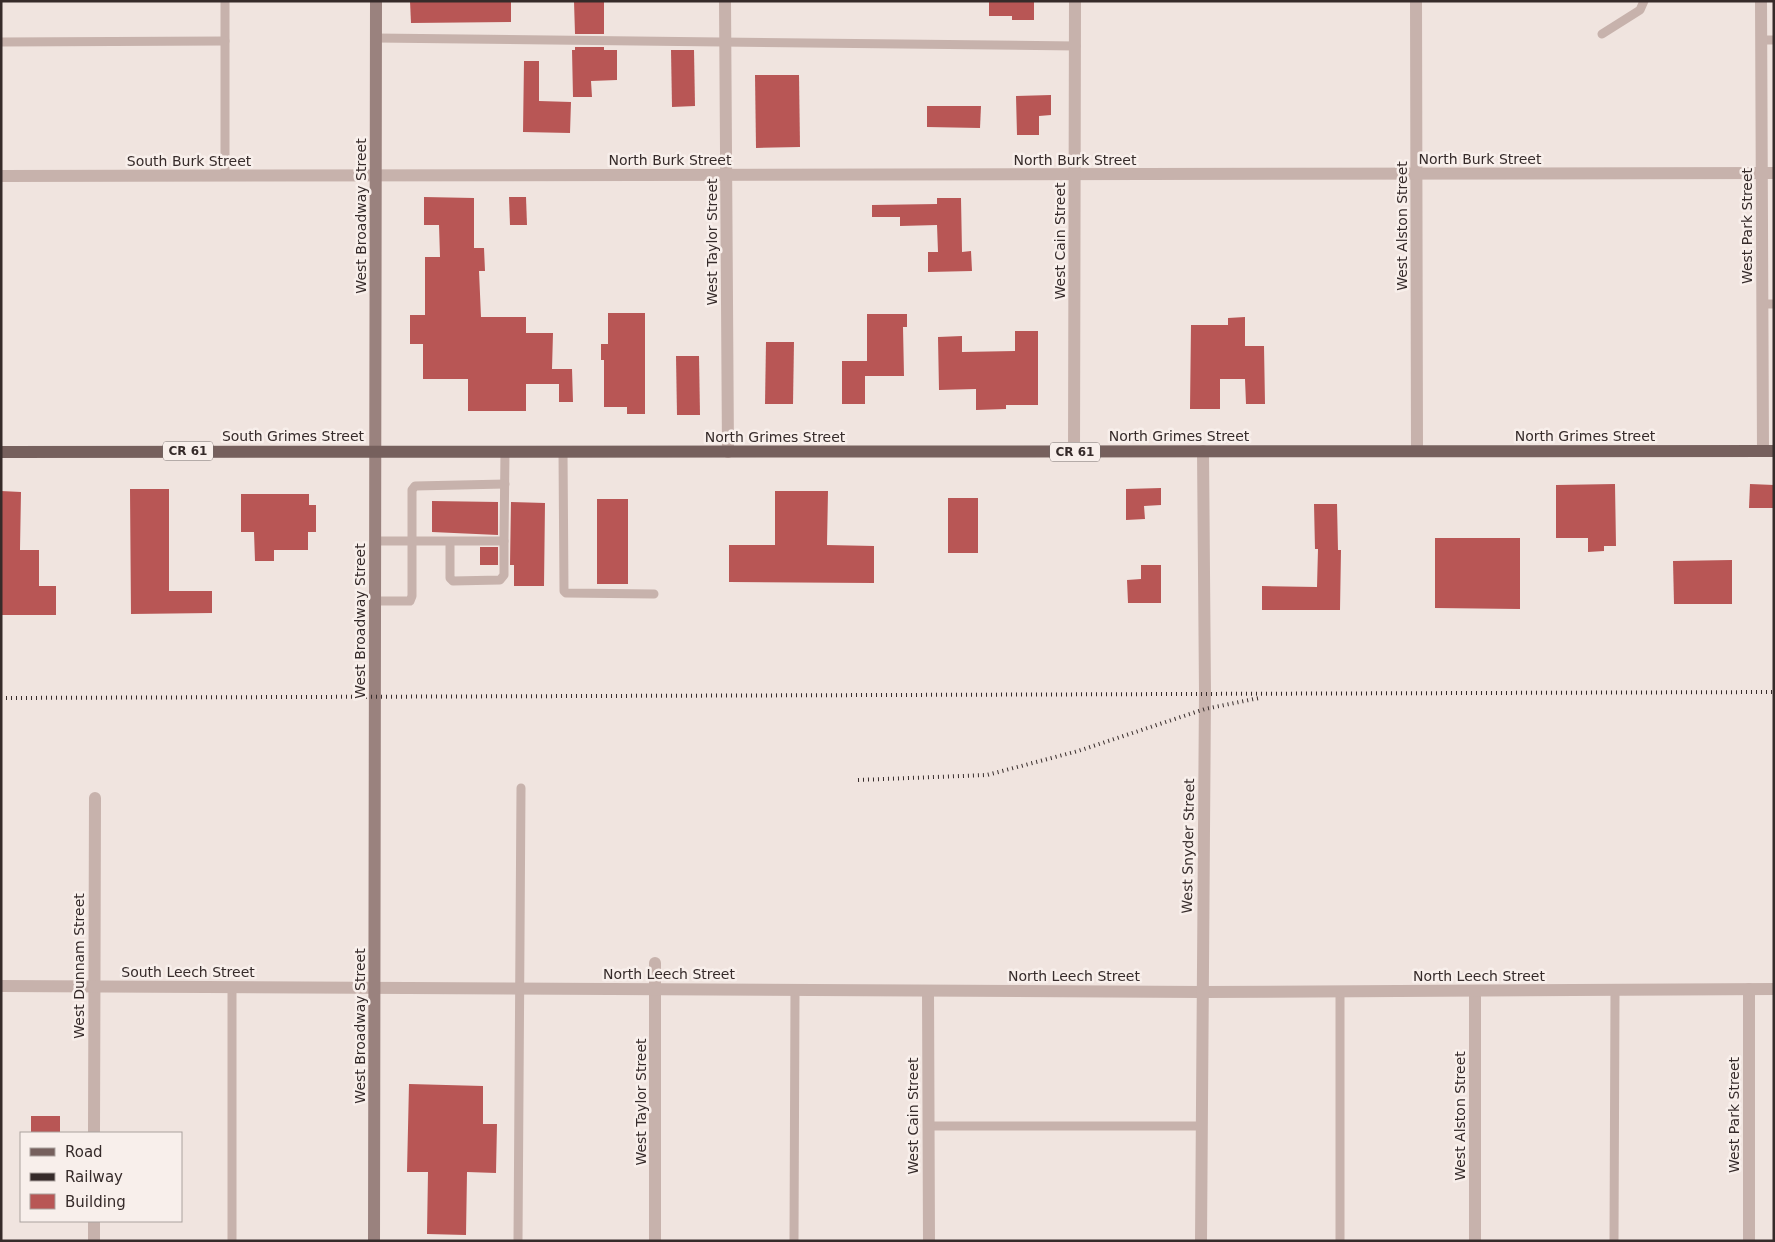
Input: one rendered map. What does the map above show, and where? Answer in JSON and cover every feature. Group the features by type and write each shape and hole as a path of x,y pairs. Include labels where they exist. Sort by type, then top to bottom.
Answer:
{"main road":[{"name":"West Broadway Street","path":"374,1241 376,1"},
{"name":"North Grimes Street","path":"375,450 728,452 1769,451"},
{"name":"South Grimes Street","path":"1,452 375,450"}],"street":[{"name":"West Taylor Street","path":"726,1 728,452"},
{"name":"West Cain Street","path":"1074,452 1075,1"},
{"name":"West Alston Street","path":"1416,1 1417,451"},
{"name":"West Park Street","path":"1762,1 1768,40 1769,451"},
{"name":"North Burk Street","path":"376,176 1768,173"},
{"name":"South Burk Street","path":"1,176 376,176"},
{"name":"West Snyder Street","path":"1200,1241 1205,692 1203,451"},
{"name":"West Dunnam Street","path":"94,1132 95,798"},
{"name":"West Taylor Street","path":"655,963 655,1241"},
{"name":"South Leech Street","path":"1,986 375,987"},
{"name":"North Leech Street","path":"375,987 1202,992 1774,989"},
{"name":"West Park Street","path":"1748,1241 1749,990"},
{"name":"West Cain Street","path":"928,991 928,1241"},
{"name":"West Alston Street","path":"1475,992 1475,1241"},
{"path":"94,1222 94,1241"}],"lane":[{"path":"225,1 225,176"},
{"path":"1602,34 1640,10 1644,1"},
{"path":"376,38 1076,46"},
{"path":"1,42 225,41"},
{"path":"450,541 450,578 453,580 500,580 504,575 505,451"},
{"path":"563,451 564,591 566,593 654,594"},
{"path":"375,601 410,601 412,596 412,490 415,486 505,484"},
{"path":"375,541 504,541"},
{"path":"518,1241 521,788"},
{"path":"232,987 232,1241"},
{"path":"794,1241 795,990"},
{"path":"1614,1241 1615,991"},
{"path":"1340,992 1340,1241"},
{"path":"928,1126 1201,1126"}],"building":[{"path":"410,1 511,1 511,22 411,23"},
{"path":"574,1 604,1 604,34 575,34"},
{"path":"989,1 1034,1 1034,20 1012,20 1012,16 989,16"},
{"path":"575,47 604,47 604,50 617,50 617,80 591,81 592,97 573,97 572,50 575,50"},
{"path":"671,50 694,50 695,106 672,107"},
{"path":"524,61 539,61 539,101 571,102 570,133 523,132"},
{"path":"755,75 799,75 800,147 756,148"},
{"path":"1051,95 1051,115 1039,116 1039,135 1017,135 1016,96"},
{"path":"927,106 981,106 980,128 927,127"},
{"path":"424,197 474,198 474,248 484,248 485,271 479,271 481,317 526,317 526,333 553,333 552,369 572,369 573,402 559,402 559,384 526,384 526,411 468,411 468,379 423,379 423,344 410,344 410,315 425,315 425,257 440,257 439,225 424,225"},
{"path":"509,197 526,197 527,225 510,225"},
{"path":"937,198 961,198 962,252 971,251 972,271 928,272 928,252 938,252 937,225 900,226 900,217 872,217 872,205 937,204"},
{"path":"608,313 645,313 645,414 627,414 627,407 604,407 604,360 601,360 601,344 608,344"},
{"path":"867,314 907,314 907,327 903,327 904,376 865,376 865,404 842,404 842,361 867,361"},
{"path":"1245,317 1245,346 1264,346 1265,404 1246,404 1245,379 1220,379 1220,409 1190,409 1191,325 1228,325 1228,318"},
{"path":"1015,331 1038,331 1038,405 1006,405 1006,409 976,410 976,389 939,390 938,337 962,336 962,352 1015,351"},
{"path":"766,342 794,342 793,404 765,404"},
{"path":"676,356 699,356 700,415 677,415"},
{"path":"1615,484 1616,546 1604,546 1604,551 1588,552 1588,538 1556,538 1556,485"},
{"path":"1750,484 1774,485 1774,508 1749,508"},
{"path":"1161,488 1161,505 1144,506 1145,519 1126,520 1126,489"},
{"path":"130,489 169,489 169,591 212,591 212,613 131,614"},
{"path":"1,491 21,492 20,550 39,550 39,586 56,586 56,615 1,615"},
{"path":"775,491 828,491 827,545 874,546 874,583 729,582 729,545 775,545"},
{"path":"241,494 309,494 309,505 316,505 316,532 308,532 308,550 274,550 274,561 255,561 254,532 241,532"},
{"path":"948,498 978,498 978,553 948,553"},
{"path":"597,499 628,499 628,584 597,584"},
{"path":"432,501 498,502 498,535 432,532"},
{"path":"511,502 545,503 544,586 514,586 514,565 510,565"},
{"path":"1314,504 1337,504 1338,550 1341,550 1340,610 1262,610 1262,586 1317,587 1318,549 1315,549"},
{"path":"1435,538 1520,538 1520,609 1435,608"},
{"path":"480,547 498,547 498,565 480,565"},
{"path":"1732,560 1732,604 1674,604 1673,561"},
{"path":"1141,565 1161,565 1161,603 1128,603 1127,580 1141,579"},
{"path":"409,1084 483,1086 483,1124 497,1124 496,1173 467,1172 466,1235 427,1234 428,1172 407,1172"},
{"path":"31,1116 60,1116 60,1132 31,1132"}],"railway":[{"path":"1,698 1774,692"},
{"path":"858,780 987,775 1078,751 1205,709 1259,698"}]}
